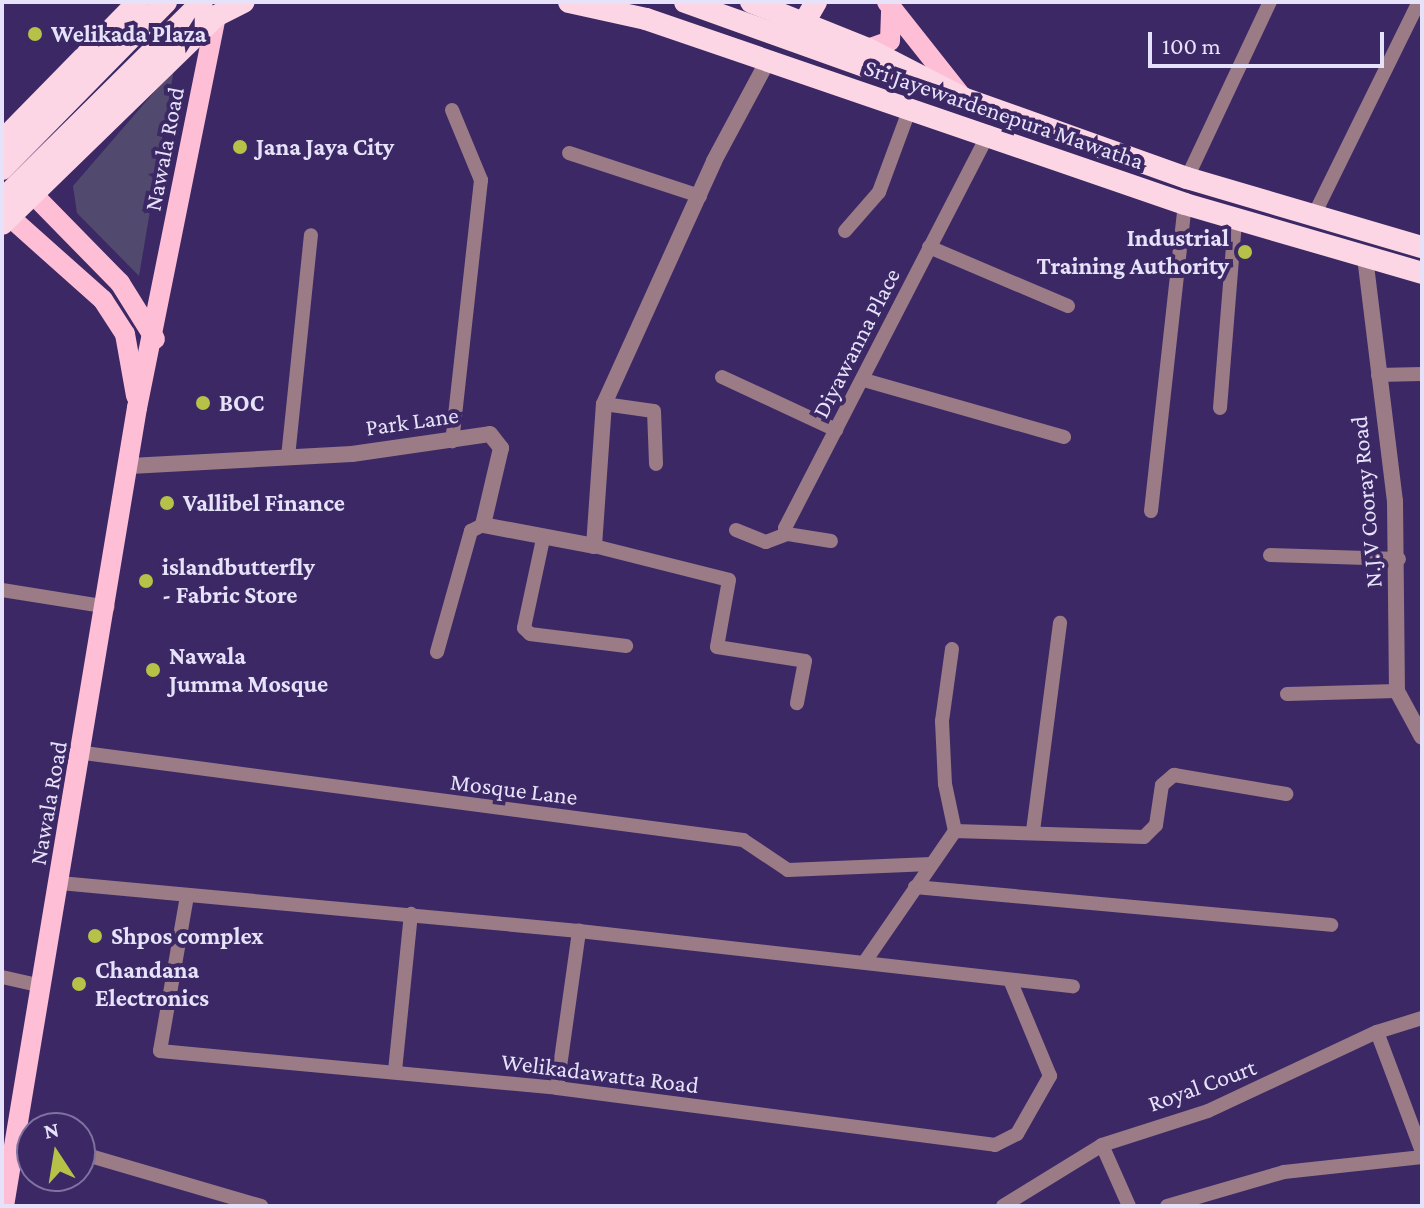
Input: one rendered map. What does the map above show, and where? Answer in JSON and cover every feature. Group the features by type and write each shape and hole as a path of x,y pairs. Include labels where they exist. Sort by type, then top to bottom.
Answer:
{"highway":[{"path":"2,141 138,2"},
{"path":"2,167 166,2"},
{"path":"4,213 208,7 244,2"},
{"name":"Sri Jayewardenepura Mawatha","path":"569,2 646,19 767,62 989,133 1185,204 1422,273"},
{"path":"615,2 831,69 989,133"},
{"path":"685,2 963,98"},
{"name":"Sri Jayewardenepura Mawatha","path":"751,2 810,12 868,49 963,98 1187,178 1422,247"},
{"path":"4,213 34,194 208,7"}],"main road":[{"path":"195,2 208,7"},
{"path":"889,4 963,98"},
{"path":"868,49 890,41 889,4"},
{"name":"Nawala Road","path":"20,1112 84,753 137,408 155,339 208,7"},
{"path":"2,167 34,194 120,283 155,339"},
{"name":"Nawala Road","path":"4,213 111,311 125,334 137,408"},
{"name":"Nawala Road","path":"4,1206 16,1137"}],"street":[{"path":"1313,217 1419,2"},
{"path":"1187,178 1269,5"},
{"path":"594,546 604,404 700,196 767,62"},
{"path":"845,231 879,192 910,108"},
{"path":"452,110 481,180 452,441"},
{"name":"Diyawanna Place","path":"787,534 785,528 989,133"},
{"path":"569,153 700,196"},
{"path":"1151,511 1185,204"},
{"path":"1220,408 1235,220"},
{"path":"288,457 311,235"},
{"path":"929,247 1068,306"},
{"name":"N.J.V Cooray Road","path":"1365,257 1399,559 1397,691 1422,737"},
{"path":"1378,375 1422,374"},
{"path":"722,377 836,430"},
{"path":"864,380 1064,437"},
{"path":"604,404 654,411 656,464"},
{"name":"Park Lane","path":"130,466 288,457 452,441 490,434 498,439 501,448 483,525"},
{"path":"437,652 471,531 483,525 543,539 594,546 729,580 717,647 805,661 797,703"},
{"path":"736,530 766,542 787,534 831,541"},
{"path":"543,539 524,628 530,634 626,646"},
{"path":"1270,555 1399,559"},
{"path":"2,590 108,607"},
{"path":"1033,831 1060,623"},
{"path":"866,960 955,831 945,784 942,721 952,649"},
{"path":"1287,694 1397,691"},
{"name":"Mosque Lane","path":"84,753 743,840 788,870 931,864"},
{"path":"955,831 1033,831 1144,837 1156,825 1162,785 1174,775 1286,794"},
{"path":"60,883 411,914 866,960 1073,986"},
{"path":"915,887 1331,925"},
{"name":"Welikadawatta Road","path":"187,896 160,1051 557,1088 936,1138 1008,1142 1050,1076 1010,980"},
{"path":"395,1071 411,914"},
{"path":"557,1088 579,931"},
{"path":"2,977 42,986"},
{"name":"Royal Court","path":"1011,1204 1102,1145 1208,1111 1377,1032 1422,1018"},
{"path":"1167,1206 1284,1172 1422,1154 1377,1032"},
{"path":"1102,1145 1129,1206"},
{"path":"96,1158 261,1206"}],"shaded area":[{"path":"174,69 139,276 77,213 73,186"}],"place":[{"name":"Welikada Plaza","path":"35,34"},
{"name":"Jana Jaya City","path":"240,147"},
{"name":"Industrial Training Authority","path":"1245,252"},
{"name":"BOC","path":"203,403"},
{"name":"Vallibel Finance","path":"167,503"},
{"name":"islandbutterfly - Fabric Store","path":"146,581"},
{"name":"Nawala Jumma Mosque","path":"153,670"},
{"name":"Shpos complex","path":"95,936"},
{"name":"Chandana Electronics","path":"79,984"}]}
